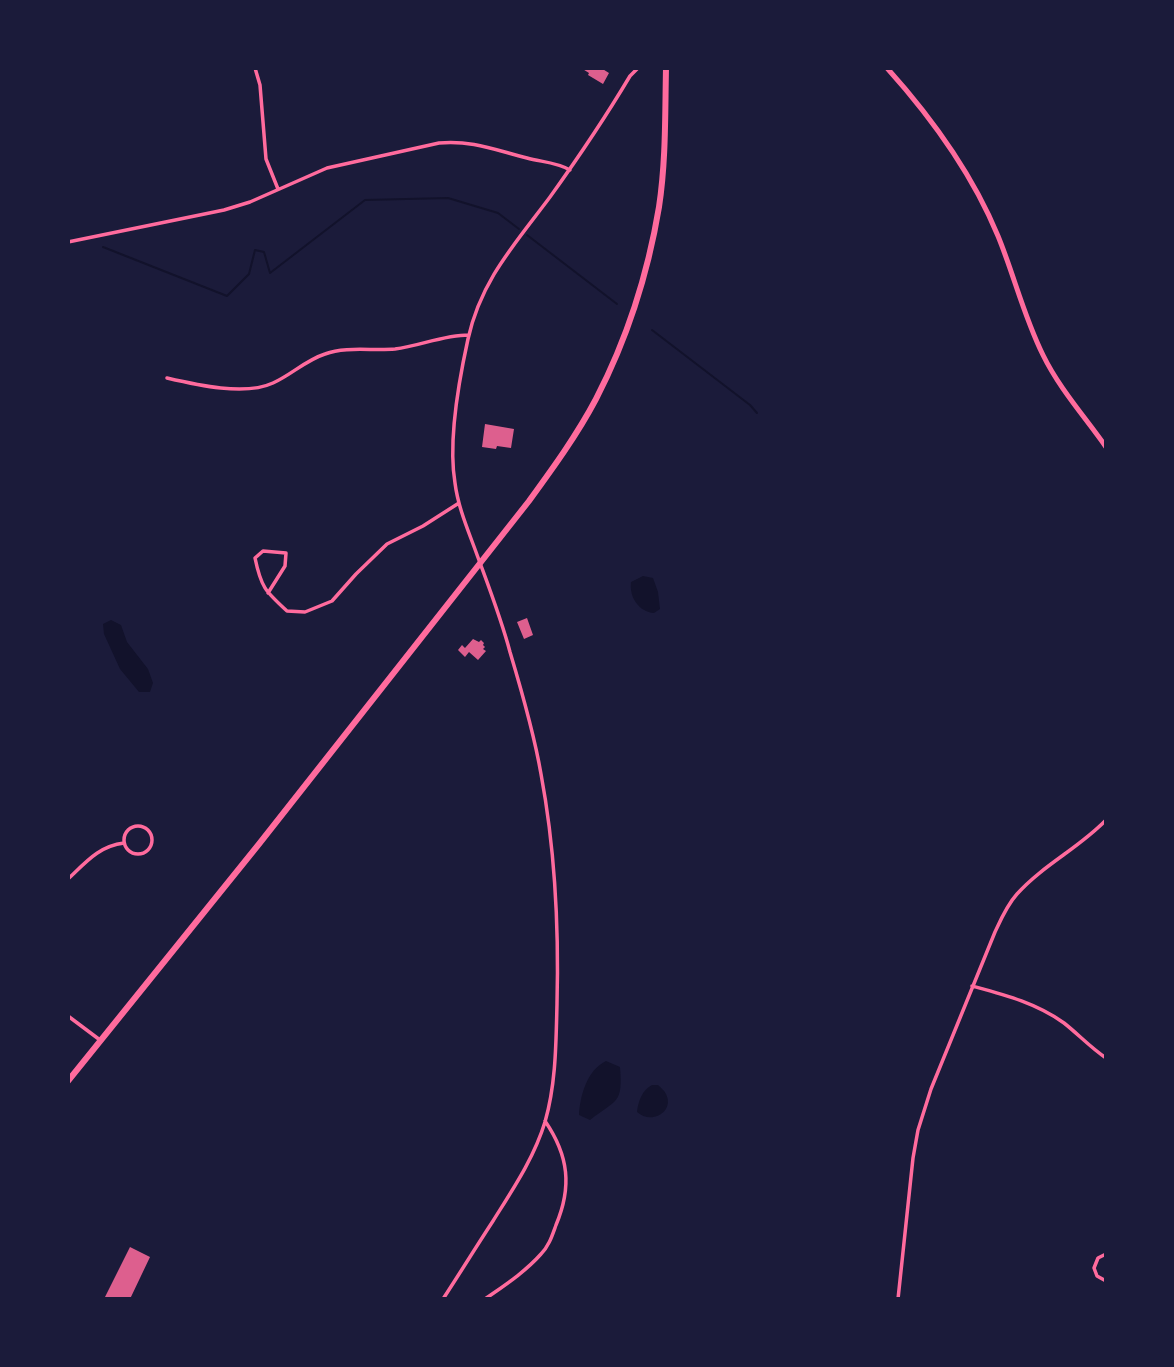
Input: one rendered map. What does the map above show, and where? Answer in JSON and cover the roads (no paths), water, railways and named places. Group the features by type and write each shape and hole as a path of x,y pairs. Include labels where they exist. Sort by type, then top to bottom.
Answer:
{"main road":[{"path":"68,1081 260,844 480,564 534,494 581,425 602,386 632,312 652,242 663,158 666,68"},
{"path":"887,68 947,143 970,179 999,237 1044,358 1063,389 1106,447"}],"street":[{"path":"255,68 261,85 266,159 278,189"},
{"path":"443,1299 525,1170 545,1121 555,1067 558,980 557,925 541,773 506,638 459,503 453,468 461,375 469,335 481,299 497,267 570,170 630,76 638,68"},
{"path":"68,242 224,210 341,164 439,143 481,145 528,159 556,163 570,170"},
{"path":"167,378 240,389 255,388 275,382 332,351 396,349 450,336 469,335"},
{"path":"268,593 285,566 286,552 263,551 255,558 260,580 268,593 287,611 305,612 332,601 387,544 423,526 459,503"},
{"path":"898,1299 918,1130 931,1089 995,932 1013,898 1106,820"},
{"path":"134,826 143,827 151,835 151,846 143,853 130,852 124,843 124,837 134,826"},
{"path":"68,879 97,852 111,845 124,843"},
{"path":"972,986 1024,1001 1043,1010 1106,1058"},
{"path":"68,1016 100,1040"},
{"path":"485,1299 524,1271 544,1251 561,1213 567,1192 564,1163 560,1146 545,1121"},
{"path":"1106,1254 1098,1258 1094,1268 1099,1278 1106,1281"}],"waterway":[{"path":"103,247 227,296 249,274 255,250 264,252 270,273 365,200 448,198 498,213 519,229"},
{"path":"527,235 617,304"},
{"path":"652,330 757,413"}]}
